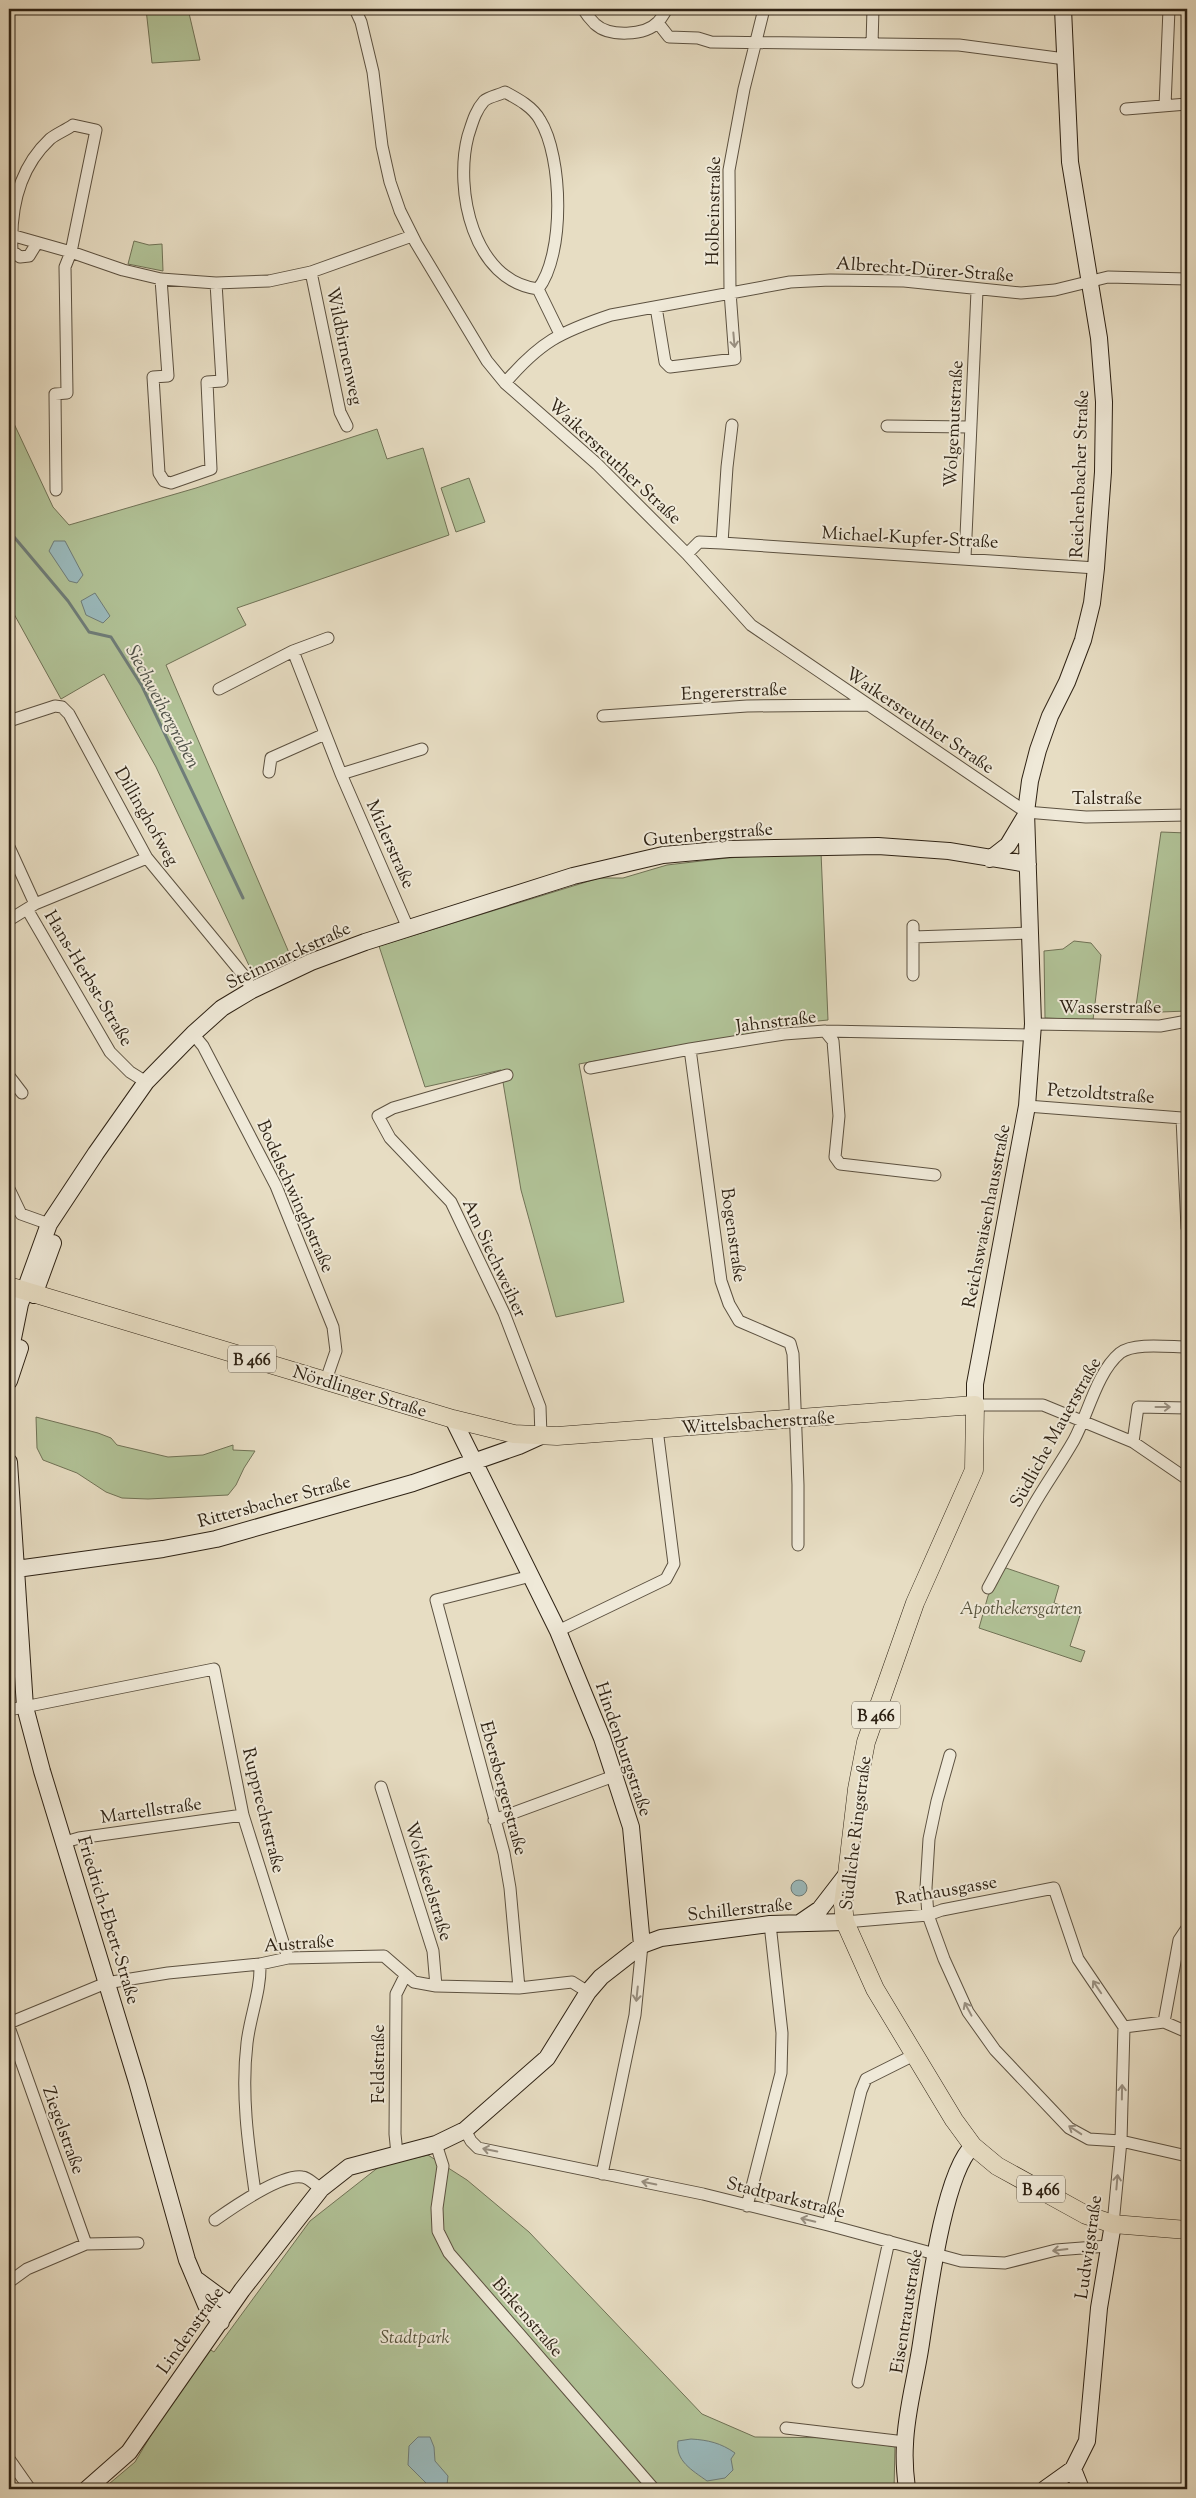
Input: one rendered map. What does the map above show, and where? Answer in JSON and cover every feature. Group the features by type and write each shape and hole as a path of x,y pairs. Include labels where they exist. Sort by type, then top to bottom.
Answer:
{"main road":[{"name":"Nördlinger Straße","path":"22,1290 453,1419 514,1434 541,1436"},
{"name":"Wittelsbacherstraße","path":"541,1436 975,1405"},
{"name":"Südliche Ringstraße","path":"975,1405 974,1470 916,1604 866,1742 857,1789 843,1904 845,1922 875,1989 914,2056 954,2120 973,2146 997,2166 1086,2215 1113,2224 1187,2230"}],"street":[{"name":"Waikersreuther Straße","path":"354,9 361,22 373,72 382,146 390,182 412,236 487,361 505,383 597,464 687,554 751,625 1026,813"},
{"path":"583,9 596,25 609,30 630,33 645,30 658,23 667,9"},
{"name":"Holbeinstraße","path":"730,292 729,170 744,89 764,9"},
{"path":"872,44 873,9"},
{"name":"Reichenbacher Straße","path":"1026,813 1030,781 1038,750 1050,716 1067,682 1084,640 1092,603 1096,568 1103,472 1104,402 1099,338 1088,282 1070,162 1063,9"},
{"path":"1165,106 1169,9"},
{"path":"658,23 669,37 698,38 711,42 959,45 1065,59"},
{"path":"505,92 521,101 540,118 548,135 556,163 557,194 553,260 546,279 538,289 521,287 500,270 481,248 472,226 463,190 463,155 473,118 484,100 505,92"},
{"path":"1126,109 1187,104"},
{"path":"37,243 29,256 20,257 12,251 11,235 14,204 27,168 50,139 73,125 96,130 71,252 65,267 67,393 55,394 56,490"},
{"name":"Wildbirnenweg","path":"11,235 71,252 123,270 162,279 216,283 270,282 312,272 412,236"},
{"name":"Wildbirnenweg","path":"312,272 340,412 347,426"},
{"path":"1088,282 1108,277 1187,279"},
{"path":"162,279 168,376 153,378 159,473 164,481 171,483 211,469 207,382 222,381 216,283"},
{"name":"Albrecht-Dürer-Straße","path":"505,383 538,348 560,334 611,316 730,292 790,282 830,280 904,282 977,291 1021,294 1055,290 1088,282"},
{"path":"538,289 560,334"},
{"name":"Wolgemutstraße","path":"964,558 977,291"},
{"path":"656,307 665,362 670,366 735,359 730,292"},
{"path":"722,543 732,425"},
{"path":"887,426 969,427"},
{"name":"Michael-Kupfer-Straße","path":"687,554 699,542 1096,568"},
{"path":"219,689 293,651 328,638"},
{"name":"Mizlerstraße","path":"293,651 341,774 408,928"},
{"name":"Engererstraße","path":"603,716 747,706 867,705"},
{"name":"Dillinghofweg","path":"9,721 55,706 62,707 69,714 147,858 245,977 252,990"},
{"path":"270,772 271,758 326,734"},
{"path":"341,774 422,749"},
{"path":"990,859 1008,845 1026,813"},
{"name":"Talstraße","path":"1026,813 1086,817 1187,815"},
{"name":"Reichswaisenhausstraße","path":"975,1405 975,1384 1027,1106 1033,1029 1026,813"},
{"name":"Hans-Herbst-Straße","path":"9,846 31,907 110,1052 130,1072 146,1082"},
{"name":"Gutenbergstraße","path":"408,928 573,876 663,855 729,849 878,846 949,852 1028,864"},
{"path":"9,920 31,907 147,858"},
{"name":"Steinmarckstraße","path":"22,1290 49,1224 96,1153 146,1082 192,1034 222,1008 252,990 311,962 408,928"},
{"path":"913,975 913,931 1031,932"},
{"name":"Wasserstraße","path":"1033,1029 1160,1026 1187,1021"},
{"path":"825,1031 1033,1029"},
{"name":"Jahnstraße","path":"590,1068 784,1034 825,1031 833,1041 839,1116 834,1157 840,1164 935,1175"},
{"name":"Bodelschwinghstraße","path":"192,1034 203,1046 276,1186 334,1327 336,1351 326,1380"},
{"name":"Bogenstraße","path":"690,1049 721,1281 729,1304 739,1321 790,1343 793,1354 795,1419"},
{"name":"Am Siechweiher","path":"507,1075 393,1108 378,1116 390,1138 451,1202 504,1313 540,1408 541,1436"},
{"path":"9,1076 22,1093"},
{"name":"Petzoldtstraße","path":"1027,1106 1182,1118 1187,1228"},
{"path":"9,1190 21,1214 49,1224"},
{"name":"Steinmarckstraße","path":"22,1290 61,1223 66,1200"},
{"path":"9,1358 9,1348 22,1290"},
{"path":"9,1381 21,1345 22,1290"},
{"name":"Südliche Mauerstraße","path":"988,1588 1084,1420 1092,1396 1109,1366 1120,1353 1131,1347 1187,1347"},
{"path":"975,1405 1043,1405 1084,1420 1133,1442 1187,1478"},
{"path":"1133,1442 1138,1407 1187,1408"},
{"name":"Hindenburgstraße","path":"453,1419 558,1631 602,1738 631,1827 642,1945"},
{"path":"795,1419 798,1545"},
{"path":"558,1631 666,1579 674,1564 657,1429"},
{"name":"Rittersbacher Straße","path":"13,1570 163,1549 216,1539 413,1483 519,1446 541,1436"},
{"name":"Friedrich-Ebert-Straße","path":"9,1462 17,1709 42,1772 64,1842 137,2082 179,2236 206,2305 221,2322"},
{"name":"Ebersbergerstraße","path":"519,1988 510,1888 504,1853 436,1600 531,1576"},
{"name":"Rupprechtstraße","path":"17,1709 214,1669 243,1815 288,1958"},
{"path":"950,1755 929,1839 926,1888 928,1915 944,1959 968,2012 994,2050 1069,2128 1088,2139 1121,2141 1187,2156"},
{"path":"494,1820 614,1776"},
{"name":"Wolfskeelstraße","path":"381,1787 433,1951 436,1986"},
{"name":"Martellstraße","path":"64,1842 79,1838 243,1815"},
{"path":"800,1922 820,1909 847,1874"},
{"name":"Rathausgasse","path":"845,1922 928,1915 942,1910 1054,1888 1078,1959 1124,2027"},
{"name":"Schillerstraße","path":"642,1945 661,1938 770,1924 845,1922"},
{"path":"747,2206 781,2074 782,2033 770,1924"},
{"path":"1164,2022 1179,1940 1187,1928"},
{"path":"215,2220 255,2192 296,2176 304,2177 321,2189 349,2167 436,2144 465,2130 547,2058 588,1992 601,1977 642,1945"},
{"path":"602,2174 634,2015 642,1945"},
{"name":"Austraße","path":"9,2025 106,1983 168,1973 260,1964 288,1958 384,1956 399,1967 405,1976 414,1982 436,1986 519,1988 572,1982 588,1992"},
{"path":"255,2192 247,2140 245,2097 247,2044 260,1977 260,1964"},
{"name":"Feldstraße","path":"397,2154 395,2134 396,1994 405,1976"},
{"path":"1124,2027 1164,2022 1187,2032"},
{"name":"Ziegelstraße","path":"9,2025 86,2244"},
{"name":"Ludwigstraße","path":"1073,2469 1087,2441 1099,2308 1113,2224 1121,2141 1124,2027"},
{"path":"828,2224 861,2091 866,2079 914,2056"},
{"name":"Stadtparkstraße","path":"465,2130 470,2141 478,2148 828,2224 961,2261 1006,2263 1056,2250 1108,2246"},
{"name":"Birkenstraße","path":"436,2144 443,2166 437,2208 438,2231 449,2253 654,2489"},
{"name":"Eisentrautstraße","path":"908,2489 905,2474 905,2442 935,2254 944,2215 965,2154 973,2146"},
{"name":"Lindenstraße","path":"87,2489 129,2452 231,2305 321,2189"},
{"path":"858,2382 889,2241"},
{"path":"9,2282 27,2269 86,2244 138,2242"},
{"path":"194,2278 231,2305"},
{"path":"786,2428 905,2442"},
{"path":"9,2459 30,2489"},
{"path":"1045,2489 1073,2469 1081,2489"}],"green space":[{"path":"146,9 188,9 200,60 152,63"},
{"path":"134,241 149,245 162,244 163,271 128,264"},
{"path":"9,413 53,507 69,525 196,488 377,429 387,459 423,448 449,535 237,608 246,625 166,665 290,955 252,972 156,767 104,674 61,699 9,605"},
{"path":"469,478 485,522 456,532 441,488"},
{"path":"1161,832 1187,833 1187,1011 1135,1013"},
{"path":"821,852 828,1020 787,1024 731,1039 689,1044 579,1064 624,1302 556,1317 521,1190 501,1070 425,1087 379,946 599,878 623,878 667,865 727,858"},
{"path":"1074,941 1091,943 1101,955 1093,1020 1045,1018 1044,951 1063,949"},
{"path":"36,1417 98,1433 111,1438 117,1445 168,1457 203,1455 233,1445 233,1450 255,1451 236,1485 228,1495 148,1499 122,1498 106,1492 77,1473 43,1460 37,1448"},
{"name":"Apothekersgarten","path":"1006,1568 1059,1586 1054,1603 1081,1612 1070,1646 1085,1651 1081,1662 979,1628 988,1596 999,1571"},
{"name":"Stadtpark","path":"428,2155 467,2180 529,2232 702,2414 755,2437 849,2438 895,2447 894,2489 103,2489 135,2462 204,2346 214,2352 310,2221 380,2166"}],"water":[{"path":"54,541 65,541 83,575 77,583 69,581 49,551"},
{"path":"95,593 110,616 103,623 86,615 81,601"},
{"path":"799,1880 807,1888 799,1896 791,1888"},
{"path":"418,2437 430,2437 434,2447 435,2461 448,2476 447,2485 444,2489 432,2489 408,2465 409,2446"},
{"path":"691,2439 714,2443 735,2453 731,2459 733,2470 725,2478 707,2481 696,2473 682,2460 678,2448 678,2441"}],"waterway":[{"name":"Siechweihergraben","path":"9,531 68,601 89,632 111,637 142,686 243,898"}]}
